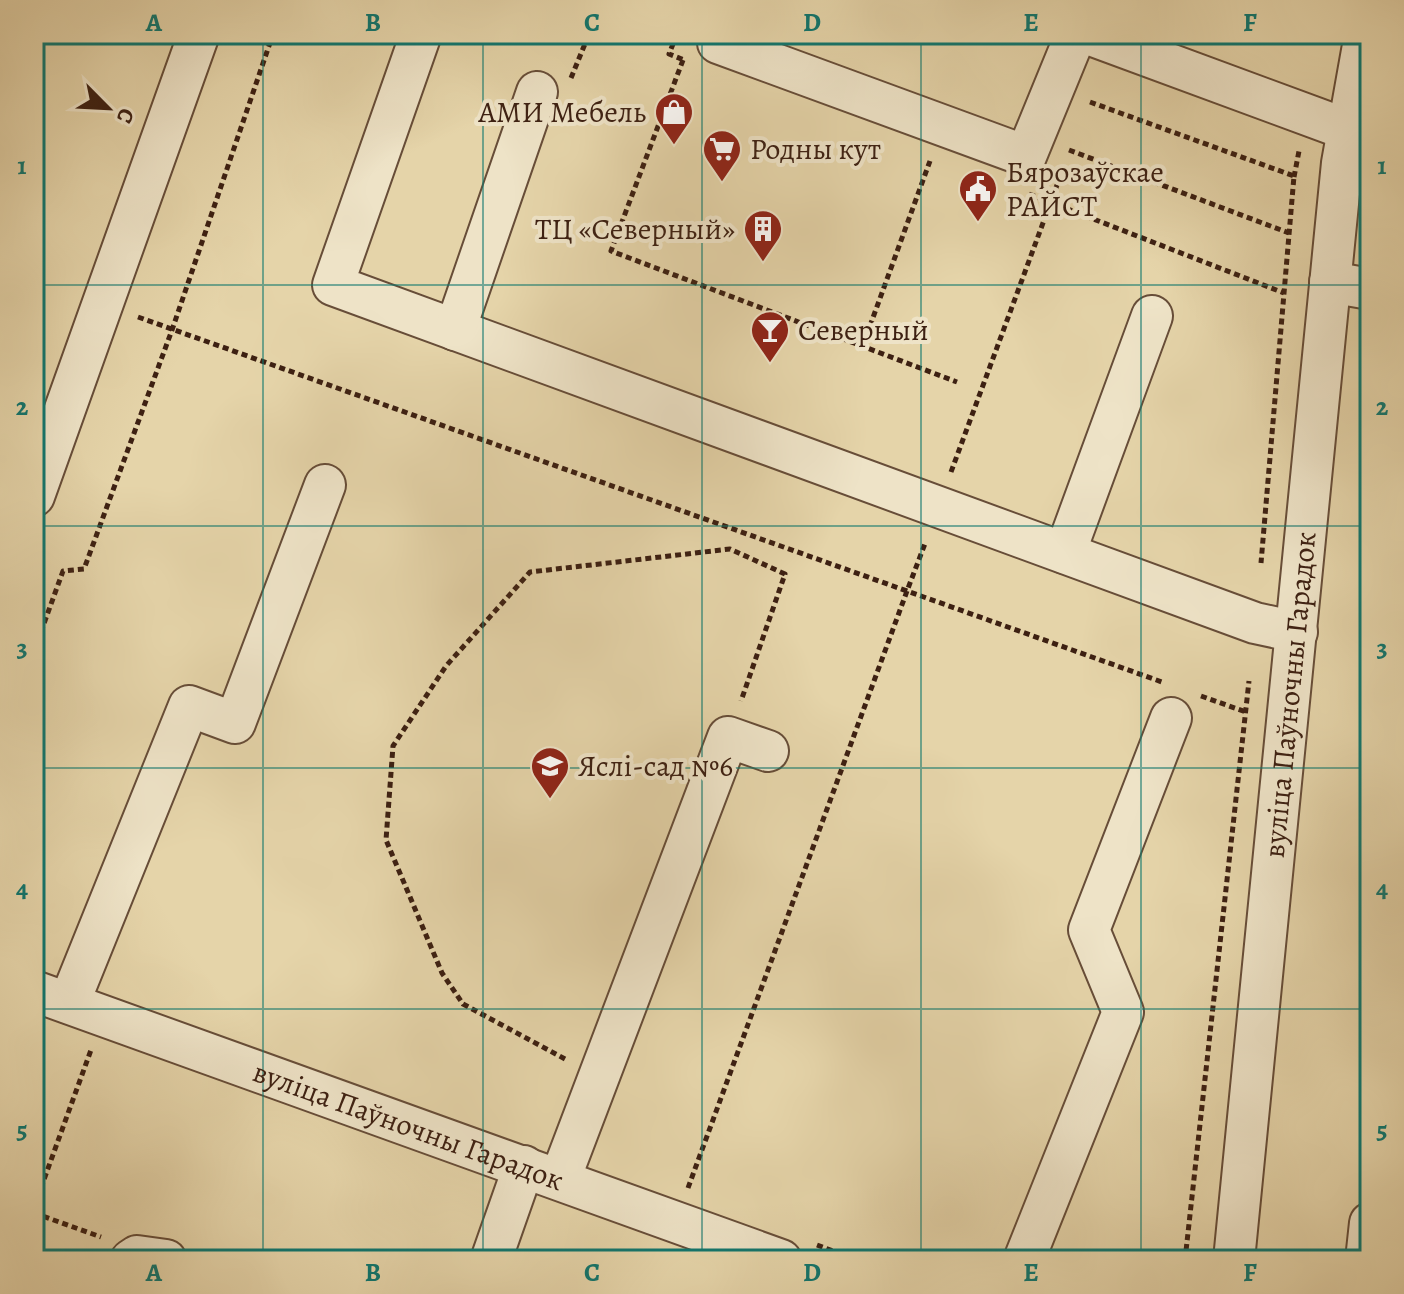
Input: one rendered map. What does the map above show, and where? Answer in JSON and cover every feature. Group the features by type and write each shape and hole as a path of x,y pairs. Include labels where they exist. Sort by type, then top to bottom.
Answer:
{"street":[{"path":"34,496 199,34"},
{"path":"421,34 333,285 1255,623 1297,632"},
{"path":"721,34 718,43 1026,156 1076,34"},
{"path":"1088,34 1359,134"},
{"name":"вуліца Паўночны Гарадок","path":"1234,1260 1330,282 1359,134 1365,34"},
{"path":"455,330 537,92"},
{"path":"1330,282 1370,289"},
{"path":"1065,553 1152,316"},
{"path":"51,997 189,706 235,723 325,485"},
{"path":"1024,1260 1123,1012 1089,930 1177,698"},
{"path":"491,1260 598,1077 728,737 768,751"},
{"name":"вуліца Паўночны Гарадок","path":"51,997 781,1260"},
{"path":"1366,1260 1370,1223"},
{"path":"131,1260 137,1256 166,1260"}],"path":[{"path":"34,40 47,34"},
{"path":"34,651 63,571 84,569 172,330 273,34"},
{"path":"683,60 611,251 957,382"},
{"path":"1084,113 1089,101"},
{"path":"685,1196 1074,137"},
{"path":"1069,150 1289,233"},
{"path":"863,345 932,156"},
{"path":"102,305 907,591 1177,698 1246,712"},
{"path":"598,1077 463,1004 442,973 386,840 393,746 446,666 530,572 730,549 785,574 728,737"},
{"path":"34,1207 92,1049"}],"place":[{"name":"АМИ Мебель","path":"674,146"},
{"name":"Родны кут","path":"722,183"},
{"name":"Бярозаўскае РАЙСТ","path":"978,223"},
{"name":"ТЦ «Северный»","path":"763,263"},
{"name":"Северный","path":"770,364"},
{"name":"Яслі-сад №6","path":"550,800"}]}
